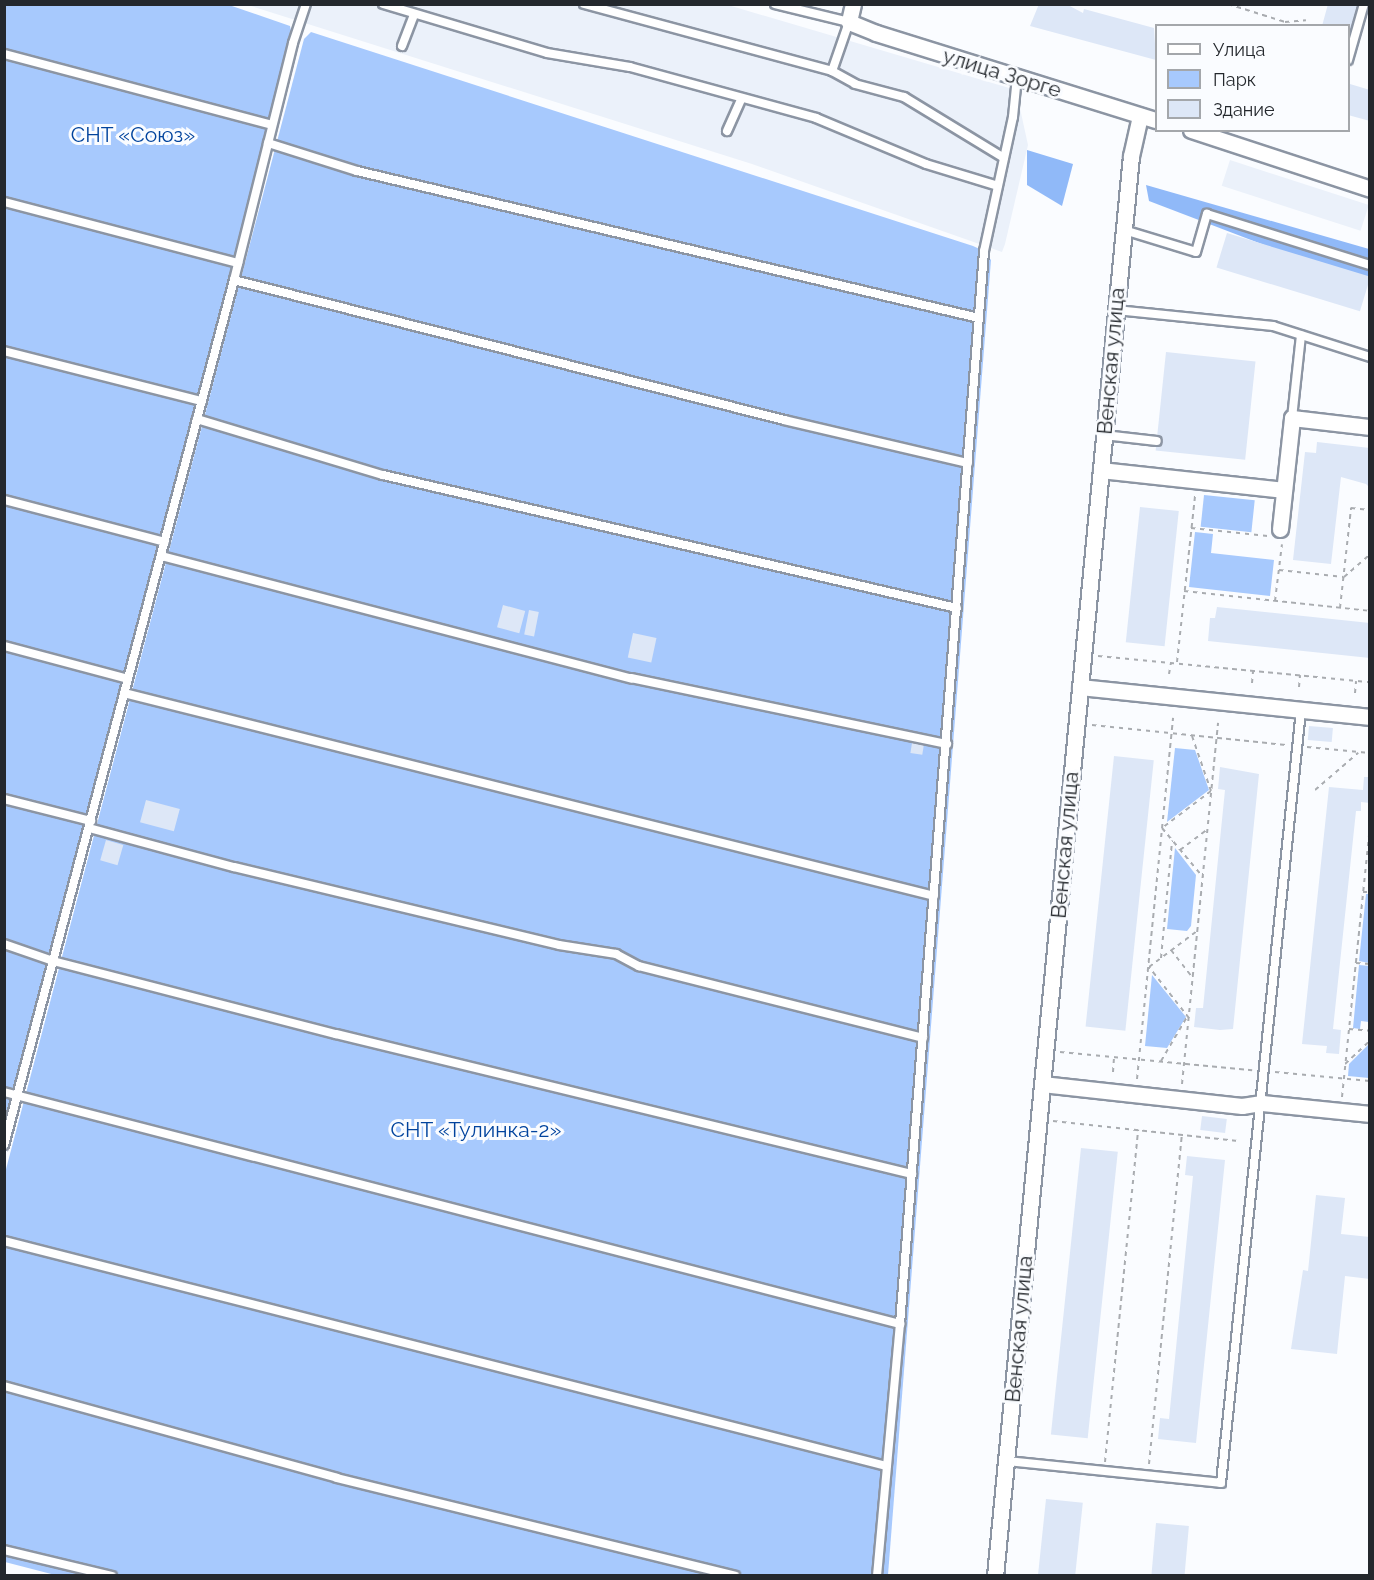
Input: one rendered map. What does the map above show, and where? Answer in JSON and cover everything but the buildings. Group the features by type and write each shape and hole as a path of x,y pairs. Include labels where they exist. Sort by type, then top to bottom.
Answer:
{"street":[{"path":"849,22 853,4"},
{"name":"улица Зорге","path":"849,22 1155,120"},
{"name":"Венская улица","path":"995,1575 1131,156 1140,116"},
{"path":"1197,132 1370,189"},
{"path":"1281,533 1292,418 1370,427"},
{"path":"1101,470 1284,490"},
{"path":"1080,687 1370,717"},
{"path":"1042,1084 1242,1106 1262,1103 1370,1114"}],"lane":[{"path":"4,1145 234,280 272,125 306,4"},
{"path":"383,4 547,53 630,67 816,118 926,164 998,186"},
{"path":"584,4 832,71 855,84 904,97 1004,158"},
{"path":"775,4 849,22 832,71"},
{"path":"1350,53 1364,4"},
{"path":"402,46 414,14"},
{"path":"4,54 272,125"},
{"path":"876,1575 900,1324 984,251 1004,158 1017,77"},
{"path":"727,131 741,99"},
{"path":"268,143 357,171 979,318"},
{"path":"4,202 238,262"},
{"path":"1124,230 1196,252 1207,214 1370,265"},
{"path":"234,280 784,420 968,463"},
{"path":"1116,310 1273,326 1370,357"},
{"path":"1292,418 1301,335"},
{"path":"4,351 202,401"},
{"path":"197,419 383,475 957,608"},
{"path":"1104,435 1157,441"},
{"path":"4,500 165,542"},
{"path":"161,556 631,678 947,744"},
{"path":"4,646 128,679"},
{"path":"124,693 934,896"},
{"path":"1006,1461 1221,1483 1301,710"},
{"path":"4,799 234,867 559,945 616,954 639,966 923,1038"},
{"path":"4,944 53,962 912,1174"},
{"path":"4,1092 900,1324"},
{"path":"4,1240 887,1466"},
{"path":"4,1386 337,1478 735,1575"},
{"path":"4,1550 112,1575"}],"path":[{"path":"1228,4 1285,22 1306,20"},
{"path":"1176,663 1196,480"},
{"path":"1340,608 1351,508 1370,510"},
{"path":"1191,528 1281,533 1275,601"},
{"path":"1279,570 1344,577 1370,554"},
{"path":"1184,591 1370,611"},
{"path":"1083,654 1370,682"},
{"path":"1169,674 1170,663"},
{"path":"1252,683 1253,671"},
{"path":"1299,687 1300,675"},
{"path":"1354,693 1356,681"},
{"path":"1136,1095 1173,718"},
{"path":"1180,1100 1218,723"},
{"path":"1076,724 1370,753"},
{"path":"1192,735 1211,791"},
{"path":"1315,790 1359,752"},
{"path":"1162,828 1211,791"},
{"path":"1162,828 1203,877"},
{"path":"1341,1111 1370,828"},
{"path":"1180,850 1207,830"},
{"path":"1161,958 1172,841"},
{"path":"1363,892 1370,892"},
{"path":"1149,967 1197,931"},
{"path":"1172,950 1193,978"},
{"path":"1356,963 1370,964"},
{"path":"1149,967 1188,1017"},
{"path":"1161,1061 1188,1017"},
{"path":"1349,1029 1370,1031"},
{"path":"1346,1065 1370,1041"},
{"path":"1045,1050 1370,1081"},
{"path":"1113,1072 1114,1057"},
{"path":"1039,1119 1238,1142"},
{"path":"1104,1471 1138,1130"},
{"path":"1147,1476 1182,1135"}],"shaded area":[{"path":"248,5 728,5 1016,90 1028,145 1005,244 1002,252 752,164"},
{"path":"1027,150 1073,164 1062,206 1027,185"},
{"path":"1230,160 1369,205 1361,231 1222,186"},
{"path":"1146,185 1369,249 1369,279 1277,250 1149,201"}],"green space":[{"name":"СНТ «Союз»","path":"5,5 229,5 290,26 292,36 5,1134"},
{"name":"СНТ «Тулинка-2»","path":"311,32 973,246 984,251 991,260 888,1575 59,1576 5,1562 5,1173 304,39"},
{"path":"1204,495 1255,500 1251,532 1201,527"},
{"path":"1195,532 1213,534 1211,553 1274,560 1270,596 1189,587"},
{"path":"1175,748 1195,750 1209,790 1167,822"},
{"path":"1175,848 1196,875 1191,926 1187,931 1167,929"},
{"path":"1366,894 1370,894 1369,963 1359,961"},
{"path":"1359,965 1370,966 1369,1022 1361,1021 1360,1029 1353,1028"},
{"path":"1152,975 1186,1017 1167,1048 1145,1046"},
{"path":"1369,1044 1369,1078 1348,1076 1349,1064"}]}
